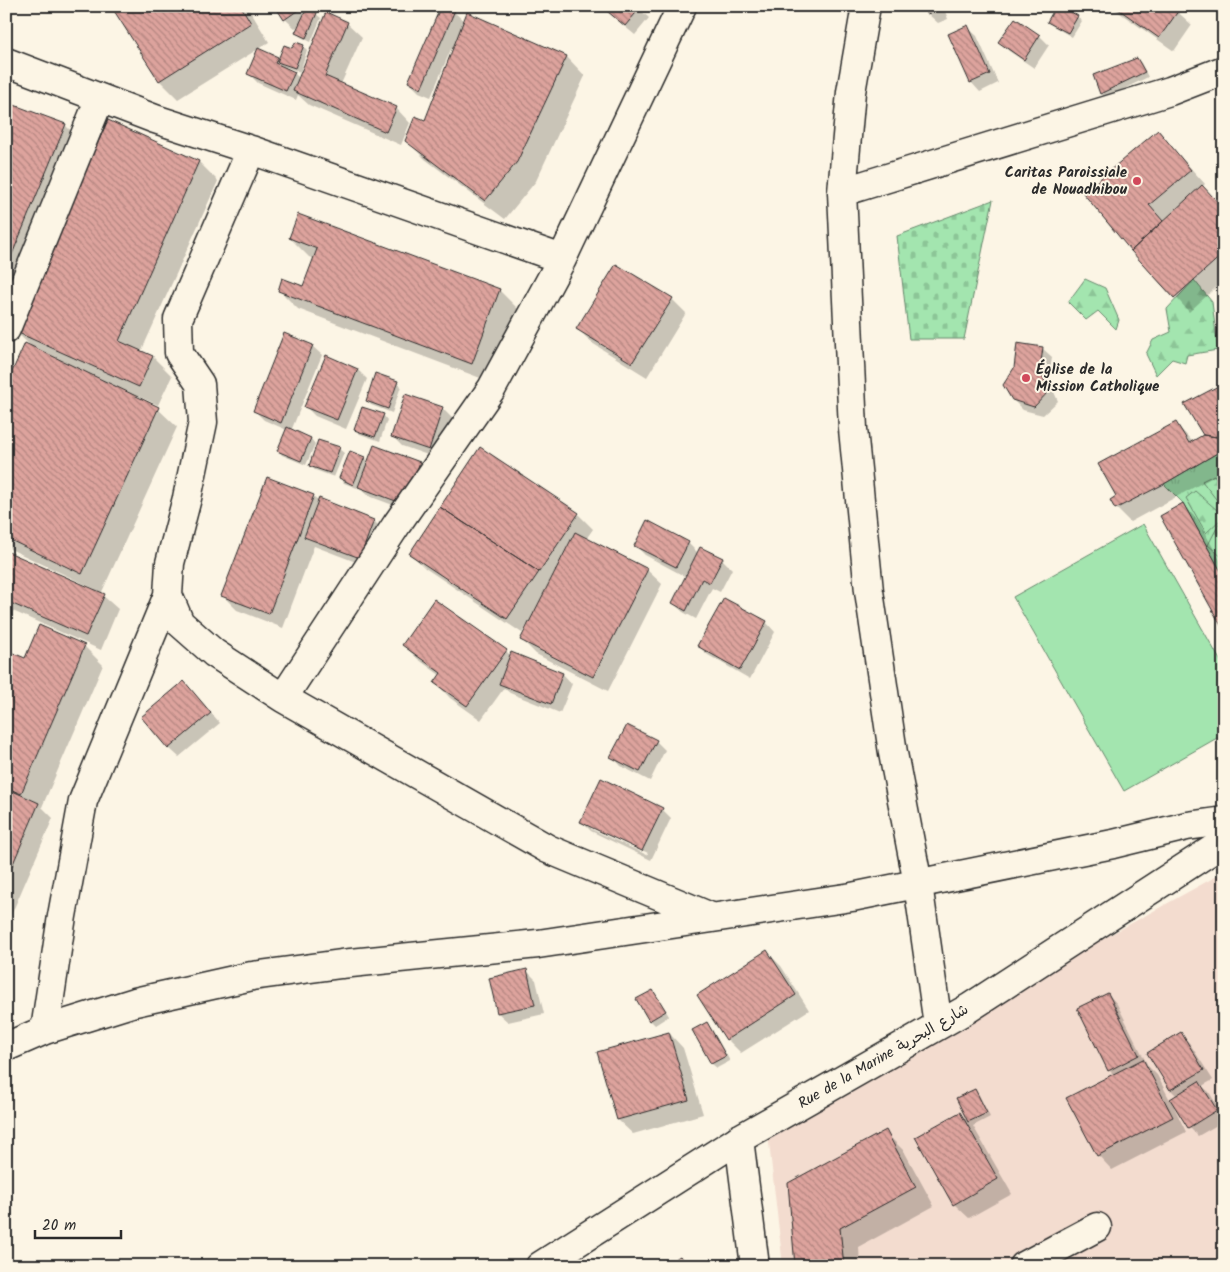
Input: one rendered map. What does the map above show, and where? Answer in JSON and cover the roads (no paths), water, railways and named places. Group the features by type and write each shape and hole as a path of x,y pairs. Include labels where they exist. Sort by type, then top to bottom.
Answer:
{"street":[{"path":"283,698 397,524 492,388 562,259 682,6"},
{"path":"865,9 851,92 842,192 853,429 869,591 893,753 918,884 938,1025"},
{"path":"6,62 155,119 251,150 562,259"},
{"path":"842,192 1170,91 1224,70"},
{"path":"8,319 100,98"},
{"path":"45,1030 62,916 83,801 168,595 170,564 187,498 203,422 200,384 179,353 178,318 251,150"},
{"path":"168,595 180,623 196,638 214,653 283,698 548,849 711,917"},
{"path":"6,1047 45,1030 135,1002 252,976 341,964 538,944 852,897 1113,844 1187,826 1224,821"},
{"name":"Rue de la Marine شارع البحرية","path":"540,1266 739,1139 969,1008 1224,842"},
{"path":"739,1139 755,1266"},
{"path":"1024,1266 1097,1227"}],"place":[{"name":"Caritas Paroissiale de Nouadhibou","path":"1137,181"},
{"name":"Église de la Mission Catholique","path":"1026,378"}]}
